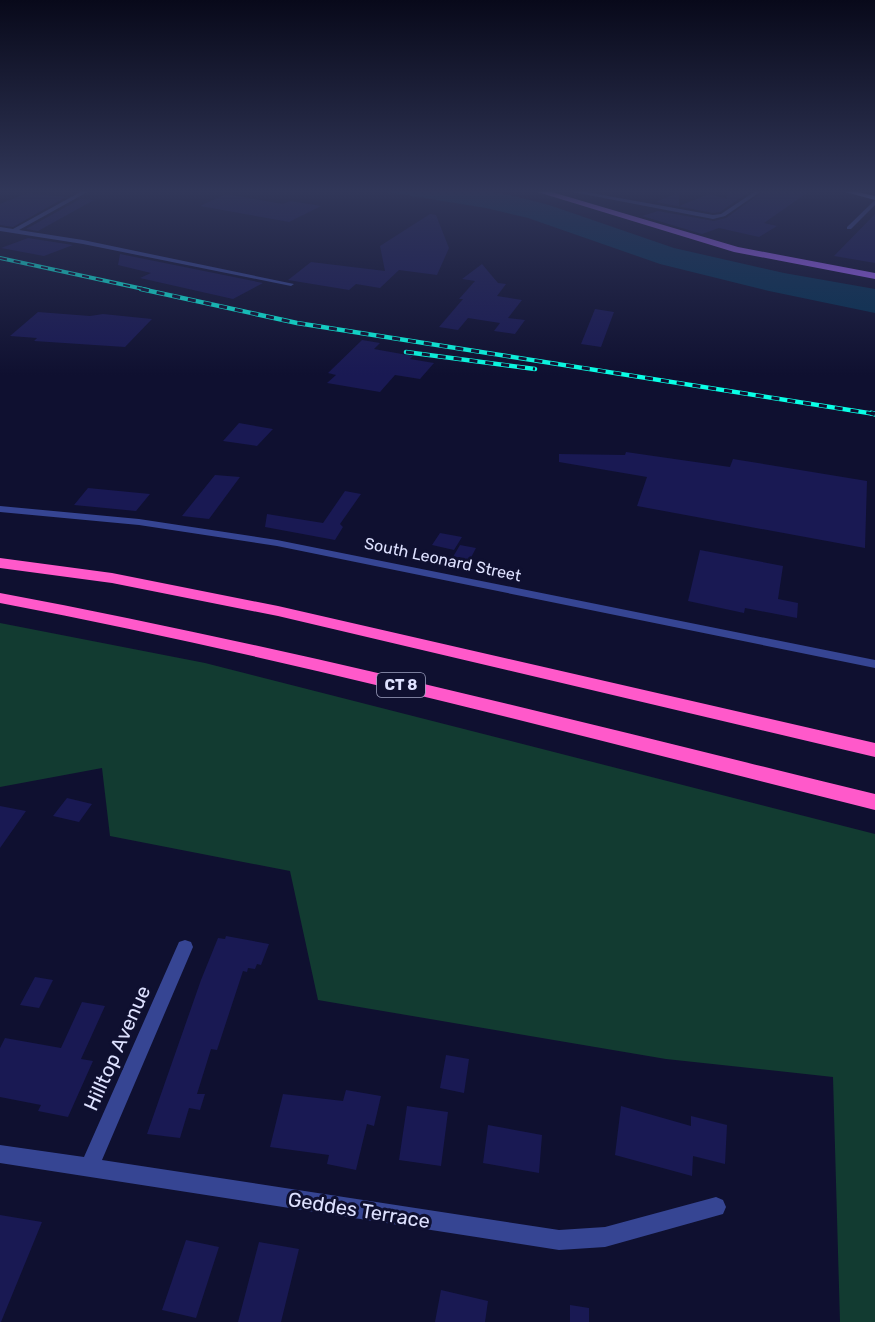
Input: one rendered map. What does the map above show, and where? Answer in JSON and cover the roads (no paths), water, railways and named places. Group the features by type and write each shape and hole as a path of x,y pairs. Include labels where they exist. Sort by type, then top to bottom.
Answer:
{"highway":[{"path":"0,563 154,586 278,610 875,750"},
{"name":"CT 8","path":"0,598 138,624 290,658 875,802"}],"main road":[{"path":"746,252 875,276"}],"street":[{"path":"126,252 291,284"},
{"name":"South Leonard Street","path":"0,510 139,522 258,540 875,664"},
{"name":"Hilltop Avenue","path":"89,1167 185,947"},
{"name":"Geddes Terrace","path":"0,1154 559,1240 605,1237 716,1207"}],"water":[{"path":"625,252 690,252 784,273 875,289 875,313 769,291 660,264"}],"railway":[{"path":"0,258 148,290"},
{"path":"141,289 297,323 875,414 871,413"},
{"path":"406,352 535,369"}]}
